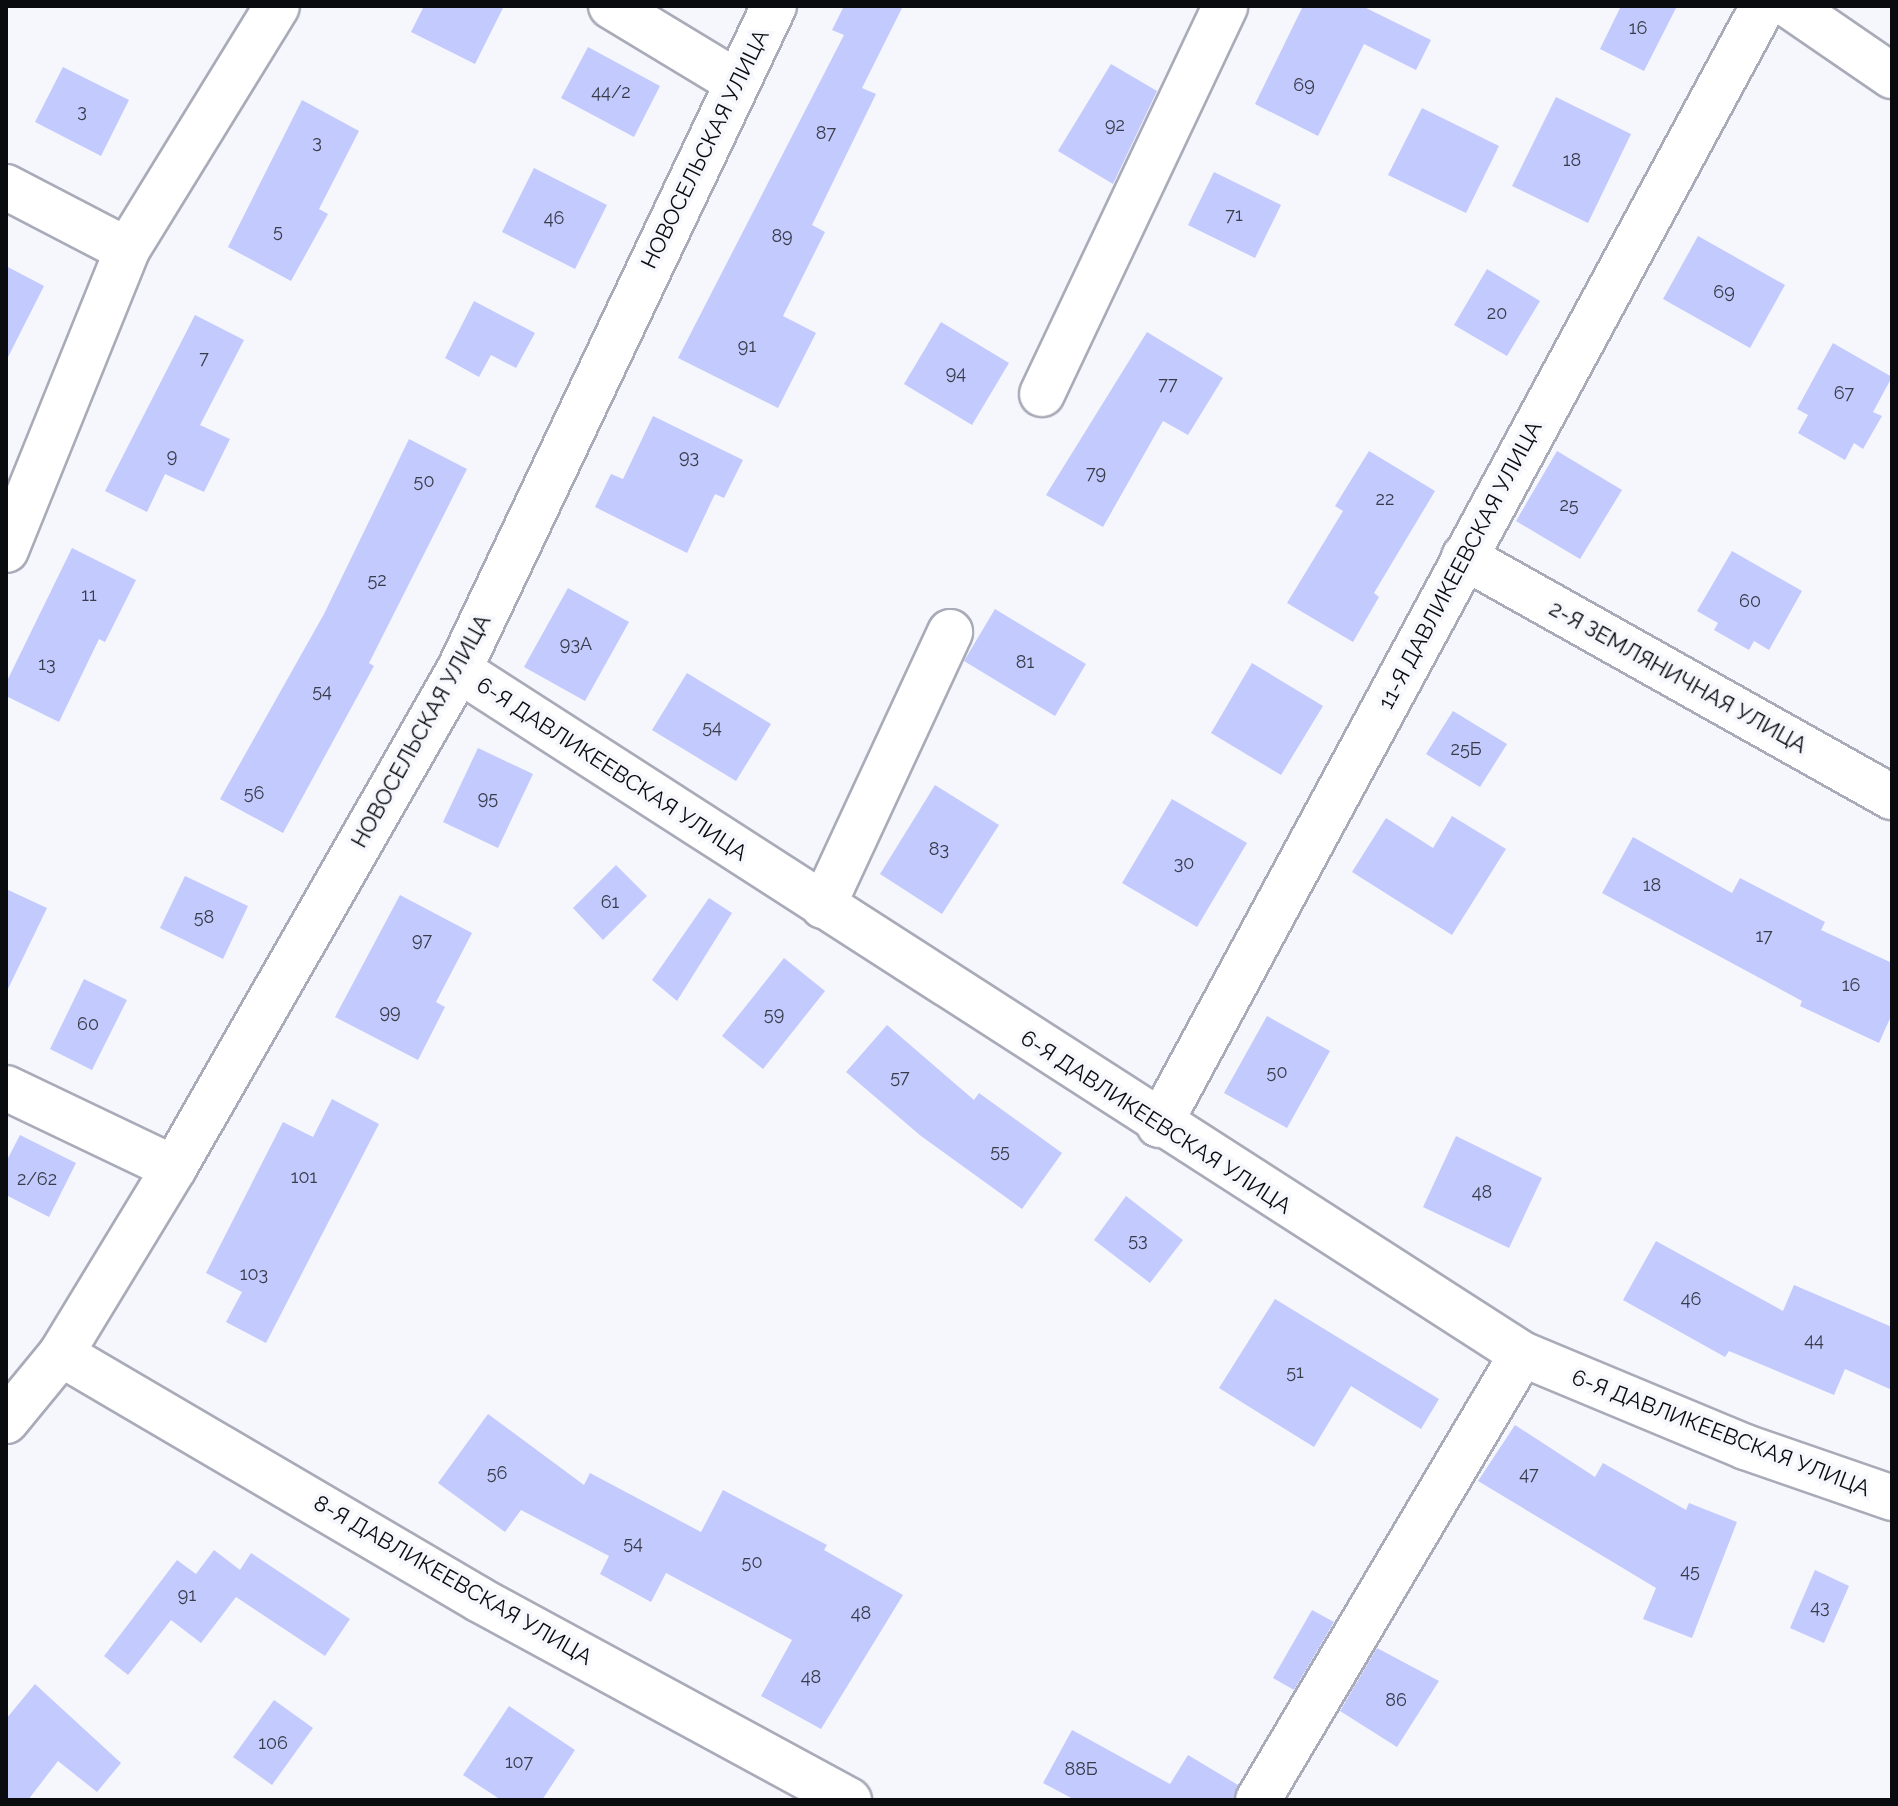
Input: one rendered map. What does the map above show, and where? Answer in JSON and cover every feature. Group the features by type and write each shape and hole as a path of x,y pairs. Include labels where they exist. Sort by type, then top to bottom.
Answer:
{"street":[{"path":"6,550 127,250 277,6"},
{"path":"611,6 735,81"},
{"name":"НОВОСЕЛЬСКАЯ УЛИЦА","path":"6,1421 61,1354 174,1168 459,670 735,81 774,6"},
{"path":"1042,394 1225,6"},
{"name":"11-Я ДАВЛИКЕЕВСКАЯ УЛИЦА","path":"1159,1125 1763,6"},
{"path":"1790,6 1892,76"},
{"path":"6,187 127,250"},
{"name":"2-Я ЗЕМЛЯНИЧНАЯ УЛИЦА","path":"1464,557 1892,797"},
{"path":"823,906 950,632"},
{"name":"6-Я ДАВЛИКЕЕВСКАЯ УЛИЦА","path":"459,670 1159,1125 1522,1354 1745,1447 1892,1498"},
{"path":"6,1088 174,1168"},
{"name":"8-Я ДАВЛИКЕЕВСКАЯ УЛИЦА","path":"61,1354 480,1600 849,1800"},
{"path":"1258,1800 1522,1354"}],"building":[{"path":"424,6 504,6 475,64 411,32"},
{"path":"844,6 903,6 862,88 876,94 812,225 825,232 783,316 816,333 778,408 678,358 844,35 832,30"},
{"path":"1303,6 1362,6 1431,40 1416,70 1364,44 1318,136 1255,104"},
{"path":"1621,6 1677,6 1644,71 1600,49"},
{"path":"588,47 660,86 634,137 561,98"},
{"path":"1111,64 1157,91 1113,184 1058,151"},
{"path":"63,67 129,100 101,156 35,122"},
{"path":"1556,97 1631,134 1588,223 1512,186"},
{"path":"302,100 359,131 319,209 328,214 291,281 228,247"},
{"path":"1422,108 1499,146 1466,213 1388,175"},
{"path":"534,168 607,205 575,269 502,232"},
{"path":"1214,172 1281,205 1255,258 1188,225"},
{"path":"1698,236 1785,285 1750,348 1663,299"},
{"path":"6,266 44,286 6,361"},
{"path":"1487,269 1540,301 1507,356 1454,325"},
{"path":"474,301 535,333 516,368 491,355 479,377 445,358"},
{"path":"195,315 244,340 200,425 230,439 204,492 165,474 147,512 105,491"},
{"path":"941,322 1009,363 972,425 904,384"},
{"path":"1147,332 1223,378 1188,435 1163,421 1103,527 1046,495"},
{"path":"1833,343 1892,377 1873,412 1882,416 1863,449 1854,443 1845,460 1798,433 1808,415 1797,409"},
{"path":"653,416 743,460 724,498 715,494 687,553 595,507 611,474 623,479"},
{"path":"409,439 467,469 369,663 374,666 283,833 220,799 324,614"},
{"path":"1369,451 1435,491 1374,593 1379,597 1353,642 1287,603 1343,511 1335,506"},
{"path":"1557,451 1622,490 1580,559 1516,521"},
{"path":"72,548 136,580 105,642 99,639 59,722 6,696 6,683"},
{"path":"1732,551 1802,591 1769,650 1754,641 1749,650 1714,630 1718,623 1697,611"},
{"path":"568,588 629,622 585,701 524,667"},
{"path":"995,609 1086,664 1055,716 964,661"},
{"path":"1252,663 1323,706 1281,775 1211,733"},
{"path":"687,673 771,724 736,781 652,730"},
{"path":"1453,711 1507,744 1480,787 1426,754"},
{"path":"478,748 533,774 498,848 443,822"},
{"path":"935,785 999,825 942,914 880,874"},
{"path":"1172,799 1247,843 1197,927 1122,883"},
{"path":"1452,816 1506,849 1452,935 1352,872 1386,818 1433,848"},
{"path":"1633,837 1732,893 1740,878 1825,922 1821,930 1892,963 1892,1014 1879,1043 1800,1006 1802,1001 1602,893"},
{"path":"616,865 647,896 603,940 573,908"},
{"path":"185,876 248,906 223,959 160,928"},
{"path":"6,889 47,908 6,993"},
{"path":"400,895 472,933 436,1002 445,1007 418,1060 335,1017"},
{"path":"709,898 732,913 677,1001 652,980"},
{"path":"784,958 825,991 763,1069 722,1036"},
{"path":"84,979 127,1000 92,1070 50,1049"},
{"path":"1267,1016 1330,1051 1287,1128 1224,1093"},
{"path":"887,1025 974,1100 979,1093 1062,1153 1022,1209 921,1136 846,1072"},
{"path":"332,1099 379,1124 266,1343 226,1322 242,1292 206,1273 283,1122 313,1137"},
{"path":"20,1135 76,1163 49,1217 6,1195 6,1162"},
{"path":"1456,1136 1542,1178 1509,1248 1423,1207"},
{"path":"1126,1196 1183,1240 1150,1283 1094,1240"},
{"path":"1656,1241 1783,1311 1794,1285 1892,1327 1892,1390 1845,1369 1834,1395 1729,1351 1725,1357 1623,1300"},
{"path":"1275,1299 1439,1399 1421,1429 1351,1386 1314,1447 1219,1388"},
{"path":"488,1414 584,1485 590,1473 701,1532 723,1490 827,1545 824,1550 903,1595 821,1729 761,1696 792,1640 666,1573 651,1602 600,1574 609,1556 521,1510 505,1532 438,1483"},
{"path":"1515,1425 1595,1477 1603,1463 1686,1510 1689,1503 1737,1522 1692,1638 1643,1619 1656,1588 1478,1481"},
{"path":"214,1550 240,1570 251,1553 350,1619 325,1656 236,1597 201,1643 171,1620 128,1675 104,1656 177,1560 196,1574"},
{"path":"1815,1570 1849,1586 1824,1643 1790,1628"},
{"path":"1312,1610 1334,1622 1294,1690 1273,1678"},
{"path":"1377,1648 1439,1681 1397,1747 1340,1711"},
{"path":"35,1684 121,1763 97,1792 58,1761 28,1800 6,1800 6,1719"},
{"path":"274,1700 313,1728 272,1785 233,1757"},
{"path":"509,1706 575,1750 542,1800 501,1800 463,1775"},
{"path":"1072,1730 1170,1784 1188,1755 1238,1785 1233,1800 1075,1800 1043,1783"}]}
